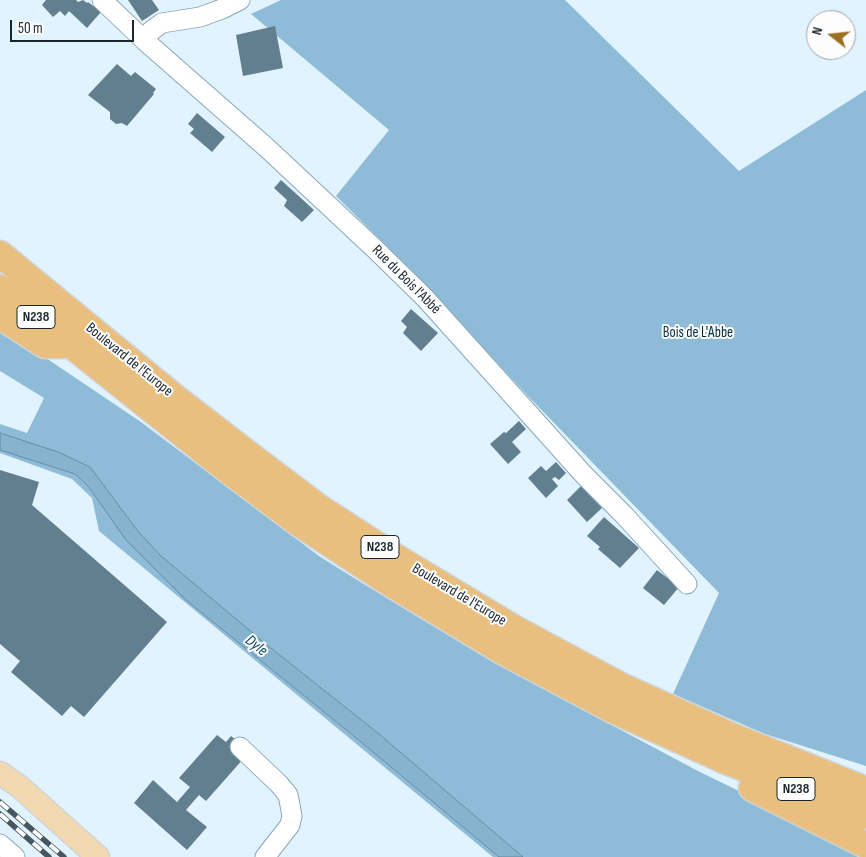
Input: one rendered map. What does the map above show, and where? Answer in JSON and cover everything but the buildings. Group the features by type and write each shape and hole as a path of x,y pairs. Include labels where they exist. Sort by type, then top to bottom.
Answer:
{"highway":[{"name":"Boulevard de l'Europe","path":"0,254 238,447 321,509 400,560 514,629 621,686 734,737 866,790"},
{"name":"Boulevard de l'Europe","path":"0,288 225,468 297,522 388,582 502,651 604,705 726,762 866,816"},
{"path":"0,316 45,345 72,346"},
{"path":"726,762 740,782 866,845"}],"main road":[{"path":"0,773 20,787 98,857"}],"street":[{"name":"Rue du Bois l'Abbé","path":"102,0 145,41 267,148 425,298 584,475 624,515 687,584"},
{"path":"145,41 150,31 162,23 200,17 222,10 240,0"},
{"path":"240,747 288,795 292,816 290,825 265,857"},
{"path":"0,844 15,857"}],"green space":[{"name":"Bois de L'Abbe","path":"281,0 565,0 739,171 866,90 866,766 765,734 673,694 719,593 526,394 418,277 336,196 389,130 251,14"},
{"path":"0,327 141,422 319,556 362,583 497,664 698,771 866,853 866,857 523,857 379,734 267,645 161,556 137,530 90,467 58,452 0,433 0,424 27,433 44,398 0,371"},
{"path":"0,450 75,474 88,486 126,540 186,600 499,857 493,857 99,531 92,498 72,479 0,453"}],"water":[{"name":"Dyle","path":"0,433 58,452 90,467 137,530 161,556 267,645 379,734 523,857 499,857 186,600 126,540 88,486 75,474 0,450"}],"railway":[{"path":"0,802 64,857"},
{"path":"0,814 49,857"}]}
